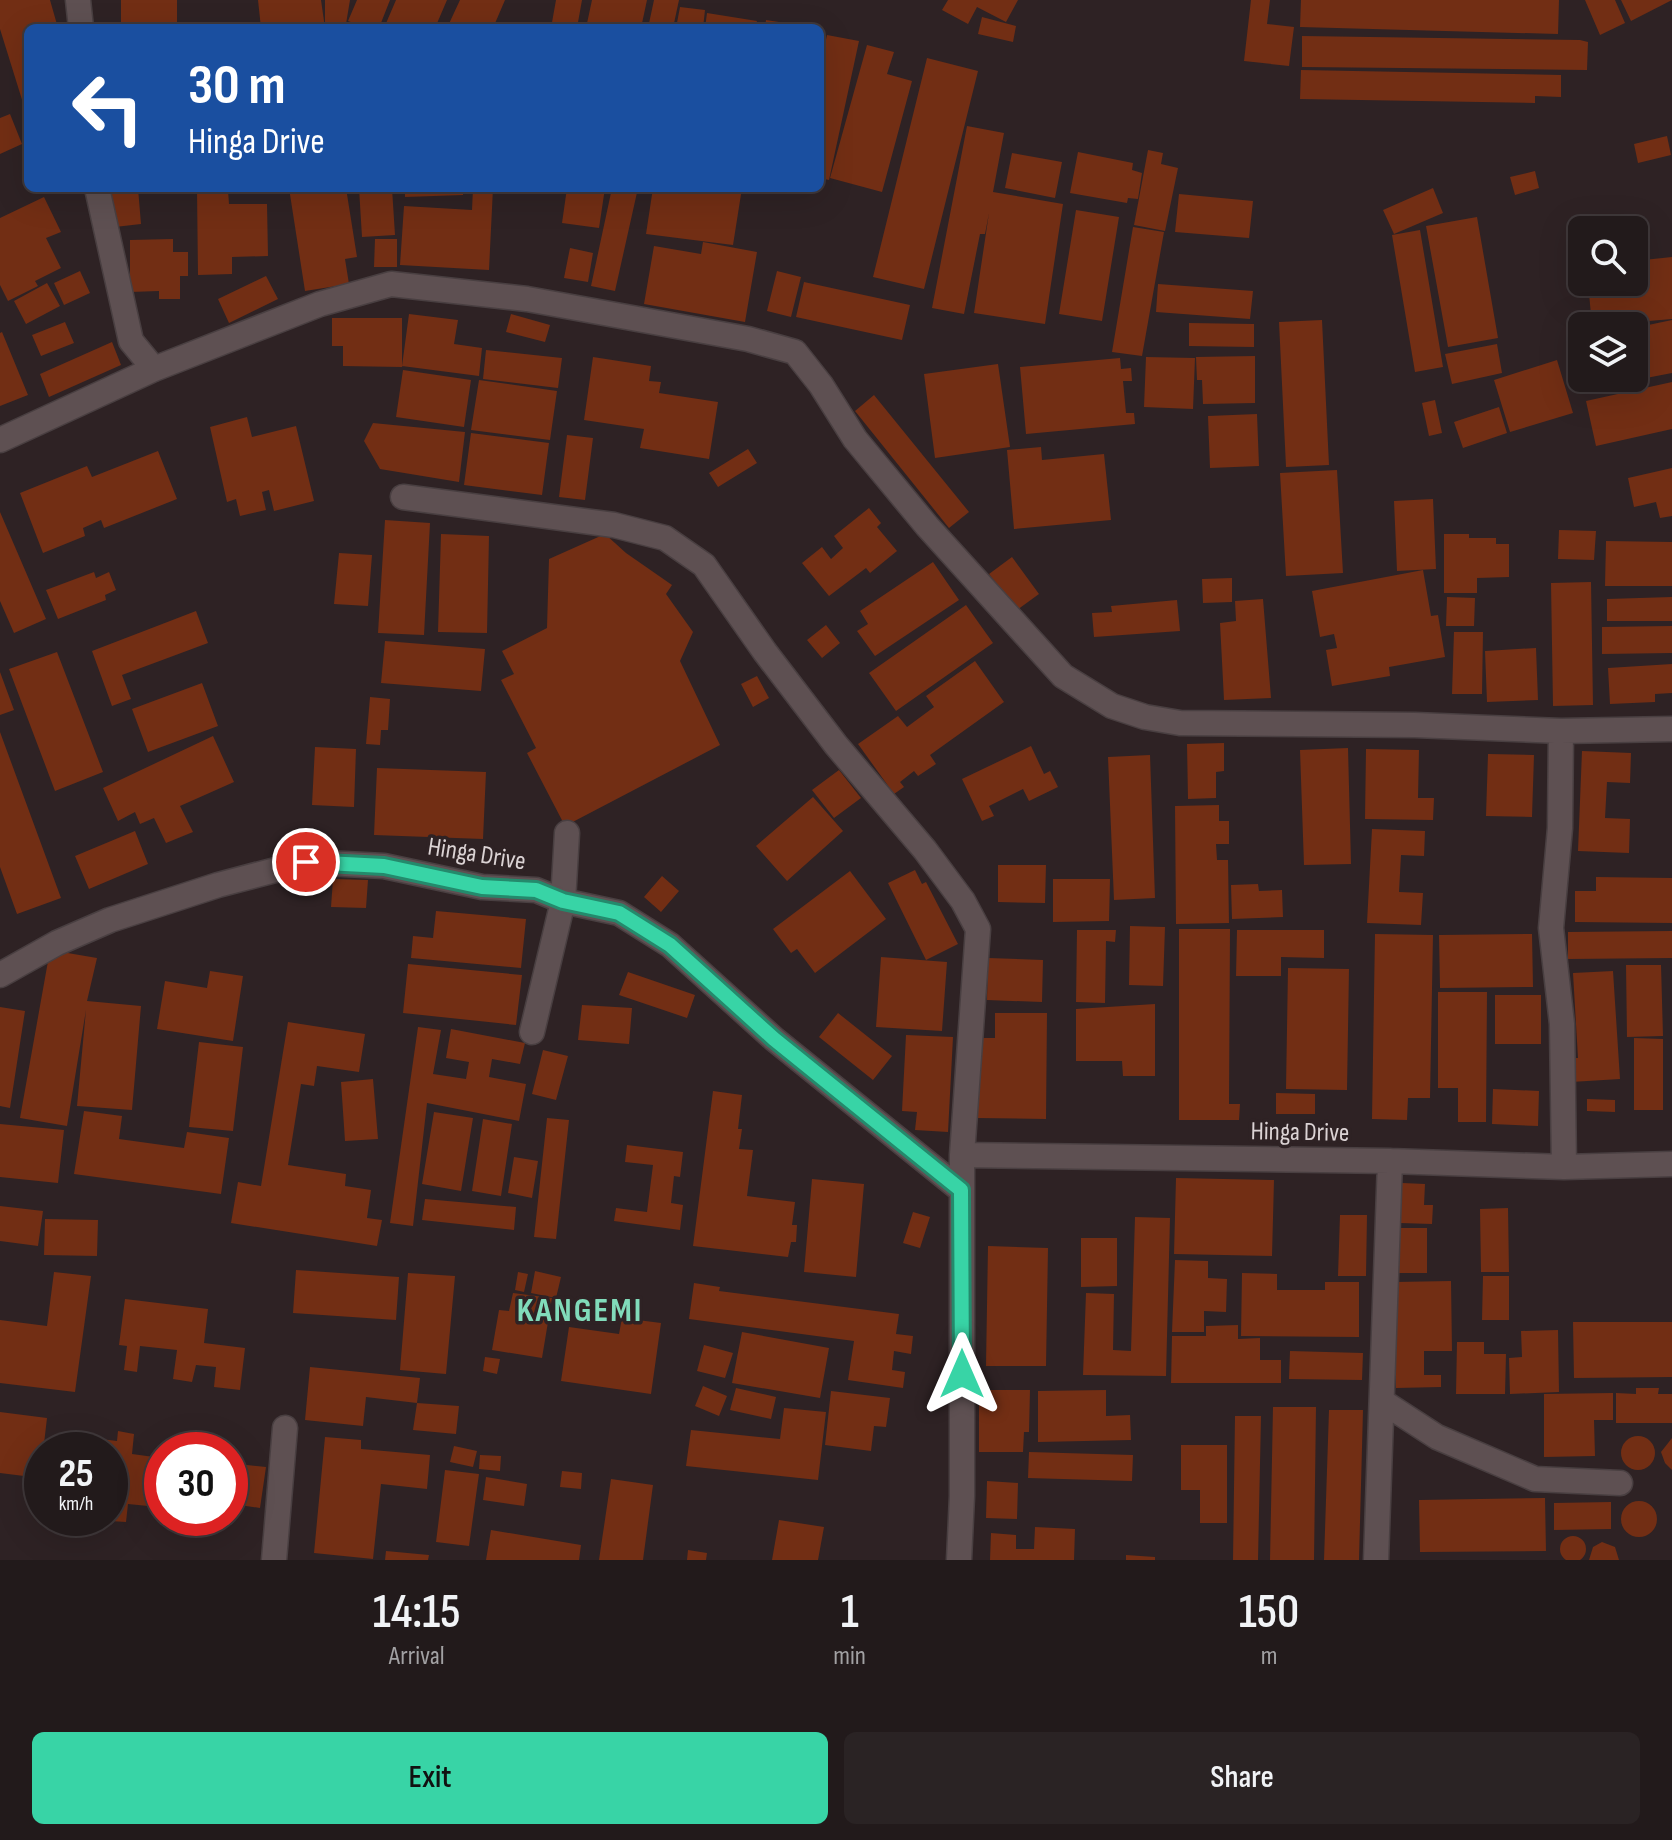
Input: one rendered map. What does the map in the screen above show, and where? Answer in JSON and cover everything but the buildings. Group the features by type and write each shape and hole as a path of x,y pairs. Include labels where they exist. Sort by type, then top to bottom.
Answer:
{"street":[{"path":"78,0 81,24"},
{"path":"98,192 131,341 154,369"},
{"path":"0,440 154,369 320,304 391,284 527,299 748,339 795,352 821,385 855,439 937,538 1063,676 1112,706 1145,717 1180,723 1415,725 1561,731 1672,729"},
{"path":"403,497 614,525 665,538 704,565 818,722 925,850 963,901 978,929 962,1155 962,1496 959,1560"},
{"path":"1561,731 1560,828 1551,928 1562,1024 1564,1167"},
{"path":"532,1032 563,901 567,833"},
{"name":"Hinga Drive","path":"0,975 57,943 110,920 218,885 306,862 384,866 482,887 536,890 563,901 619,913 670,945 774,1039 961,1190"},
{"name":"Hinga Drive","path":"962,1155 1390,1161 1564,1167 1672,1164"},
{"path":"1376,1560 1390,1161"},
{"path":"1383,1402 1437,1437 1535,1479 1620,1483"},
{"path":"274,1560 285,1428"}],"district":[{"name":"KANGEMI","path":"580,1309"}],"route":[{"path":"306,862 384,866 482,887 536,890 563,901 619,913 670,945 774,1039 961,1190 962,1374"}]}
